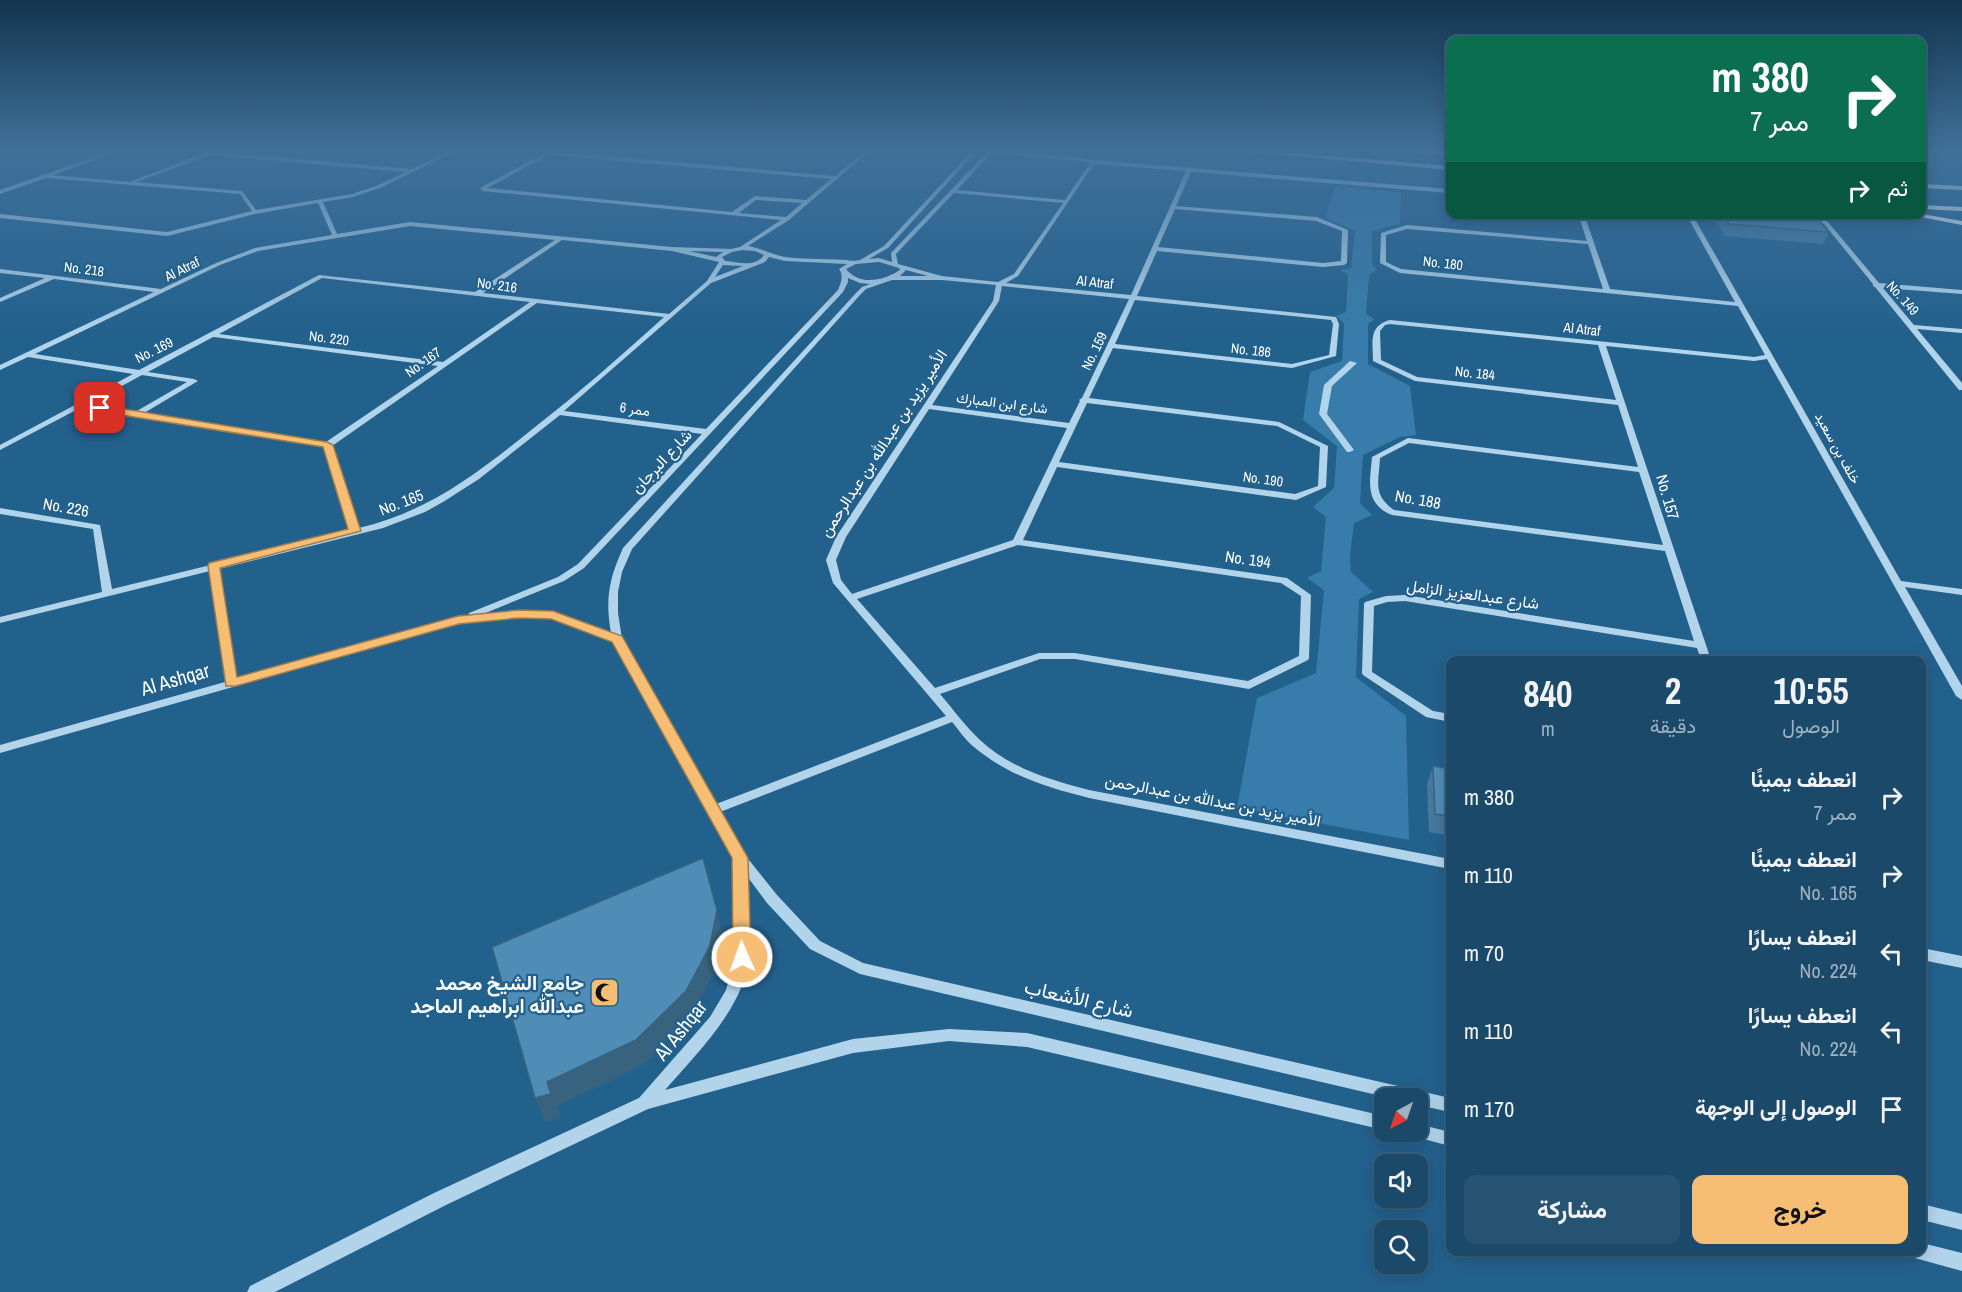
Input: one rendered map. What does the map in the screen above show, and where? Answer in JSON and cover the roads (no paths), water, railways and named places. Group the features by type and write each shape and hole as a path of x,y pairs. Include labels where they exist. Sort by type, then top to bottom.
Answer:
{"main road":[{"path":"1926,217 1962,223"}],"street":[{"path":"0,216 167,234 260,211"},
{"path":"324,211 335,236"},
{"path":"706,211 787,219"},
{"path":"733,214 737,211"},
{"path":"709,282 722,255 765,235 796,211"},
{"name":"شارع البرجان","path":"458,620 551,584 581,566 841,291 845,282 845,266 886,247 919,211"},
{"path":"895,263 893,254 934,211"},
{"path":"999,284 1016,274 1057,211"},
{"name":"No. 159","path":"1017,542 1172,211"},
{"path":"1155,249 1323,265 1344,263 1346,231 1317,219 1225,211"},
{"path":"1583,219 1607,291"},
{"name":"خلف بن سعيد","path":"1692,219 1962,696"},
{"name":"No. 149","path":"1810,219 1826,223 1875,285 1961,386"},
{"name":"Al Atraf","path":"0,368 243,253 410,224 429,224 672,249 736,249 764,253"},
{"name":"No. 180","path":"1592,243 1407,228 1383,234 1383,262 1400,271 1740,304"},
{"path":"757,263 766,258 765,235"},
{"path":"476,294 560,239"},
{"name":"Al Atraf","path":"672,249 734,266 749,265"},
{"path":"764,253 785,259 831,263 859,261 895,263 942,278"},
{"path":"709,282 757,263 779,263 844,272 859,281 942,278"},
{"name":"شارع البرجان","path":"617,639 611,609 614,579 628,548 858,294 864,288 889,280 903,271 902,267"},
{"name":"No. 218","path":"0,271 164,291"},
{"name":"No. 216","path":"321,276 670,316"},
{"name":"No. 169","path":"0,448 321,276"},
{"path":"0,300 52,277"},
{"name":"Al Atraf","path":"942,278 1316,317"},
{"name":"No. 165","path":"0,620 408,518 434,506 470,483 559,413 709,282"},
{"name":"الأمير يزيد بن عبدالله بن عبدالرحمن","path":"999,284 996,301 841,537 831,560 836,581 976,743 1013,769 1050,784 1089,795 1446,863"},
{"path":"1875,285 1962,292"},
{"name":"No. 167","path":"327,445 534,302"},
{"name":"No. 186","path":"1110,346 1292,366 1332,356 1336,324 1334,318 1316,317"},
{"name":"Al Atraf","path":"1390,322 1754,359 1770,356"},
{"name":"No. 184","path":"1390,322 1383,324 1377,331 1377,361 1415,379 1620,403"},
{"path":"1913,327 1962,331"},
{"name":"No. 220","path":"213,335 443,364"},
{"name":"No. 157","path":"1601,343 1644,470 1667,548 1705,656"},
{"path":"27,355 194,381 137,414"},
{"path":"1350,450 1323,414 1328,385 1353,363"},
{"name":"No. 190","path":"1054,464 1296,497 1322,487 1324,446 1279,424 1083,400"},
{"path":"81,405 327,445 355,531"},
{"name":"شارع ابن المبارك","path":"928,407 1072,426"},
{"name":"ممر 6","path":"559,413 708,432"},
{"name":"No. 188","path":"1644,470 1408,440 1376,457 1374,496 1379,505 1392,512 1667,548"},
{"name":"No. 226","path":"0,510 97,527 107,592"},
{"name":"No. 194","path":"852,597 1017,542 1284,580 1306,595 1304,658 1249,685 1075,656 1039,656 934,692"},
{"path":"214,566 231,683"},
{"path":"1898,583 1962,592"},
{"name":"شارع عبدالعزيز الزامل","path":"1446,717 1430,714 1366,673 1369,604 1386,599 1405,598 1701,645"},
{"name":"Al Ashqar","path":"0,749 458,620 519,614 553,615 617,639 740,858 742,957 733,991 715,1021 645,1103 440,1200 256,1292"},
{"path":"713,810 954,717"},
{"name":"شارع الأشعاب","path":"740,858 772,899 815,945 860,969 1446,1104"},
{"path":"1926,955 1962,962"},
{"path":"645,1103 853,1046 949,1035 1027,1040 1374,1121"},
{"path":"1428,1134 1446,1138"},
{"path":"1926,1213 1962,1222"},
{"path":"1926,1253 1962,1262"}],"place":[{"name":"جامع الشيخ محمد عبدالله ابراهيم الماجد","path":"605,993"}]}
